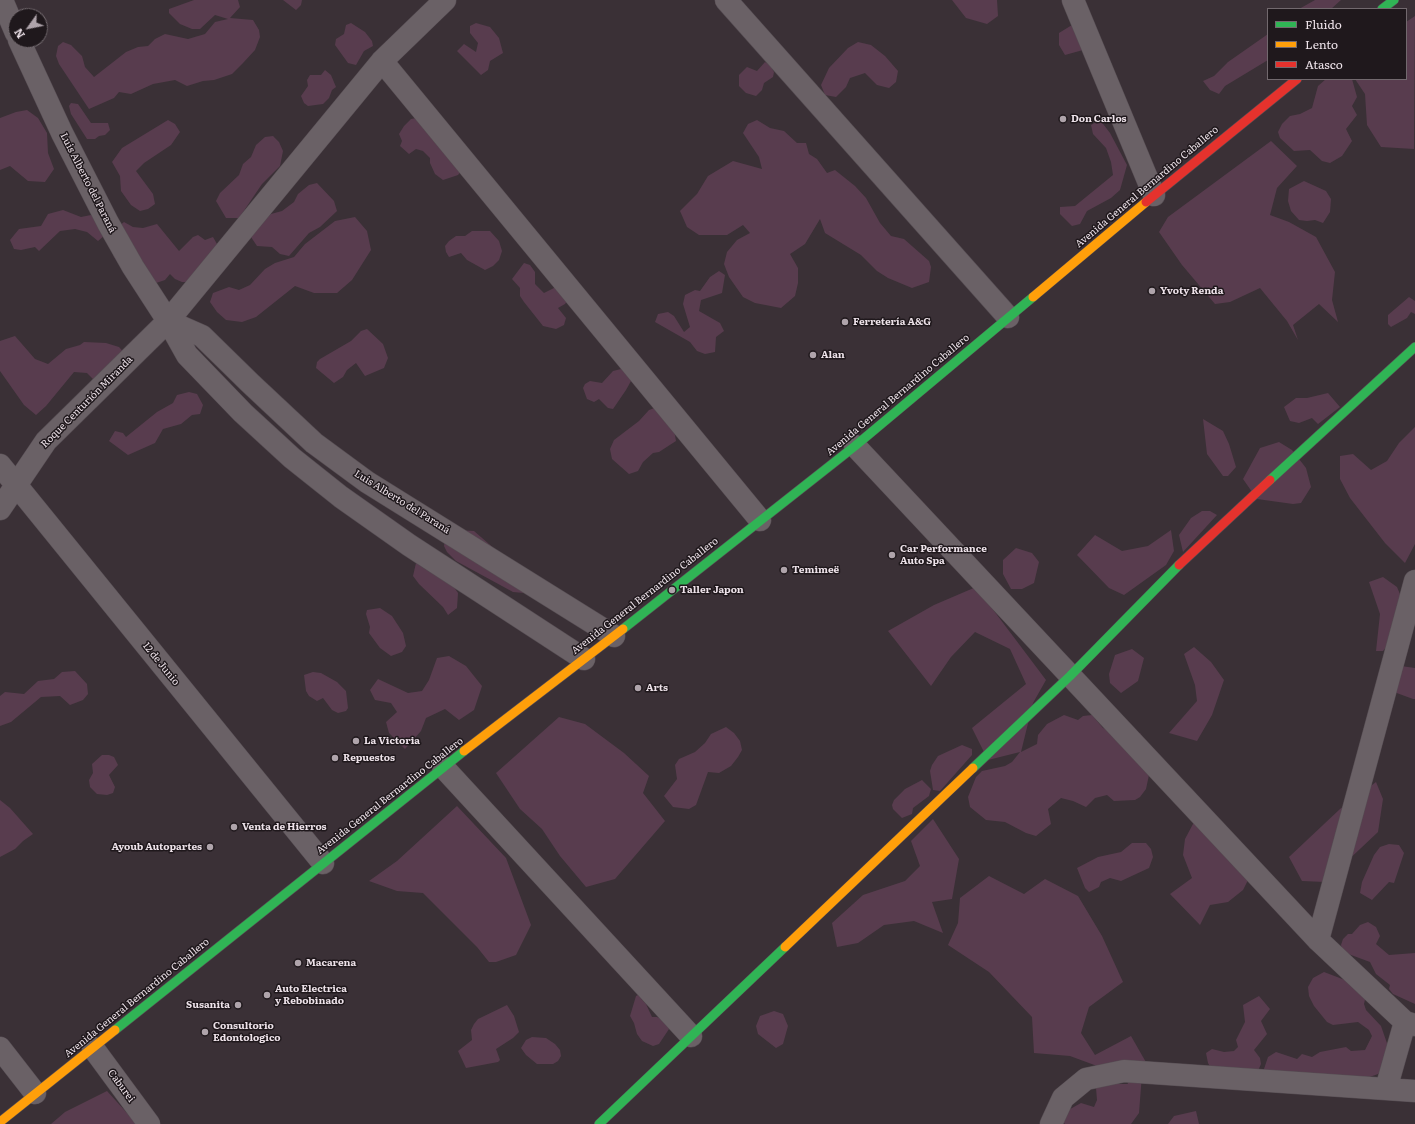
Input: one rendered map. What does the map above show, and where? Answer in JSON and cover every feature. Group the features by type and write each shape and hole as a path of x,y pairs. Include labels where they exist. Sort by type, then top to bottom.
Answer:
{"main road":[{"path":"1383,8 1394,0"},
{"name":"Avenida General Bernardino Caballero","path":"0,1122 443,767 614,636 854,446 1154,195 1296,80"},
{"path":"604,1122 691,1036 1070,676 1192,552 1415,347"}],"street":[{"path":"2,0 8,14"},
{"name":"Roque Centurión Miranda","path":"0,509 15,484 46,441 168,321 382,61 445,0"},
{"path":"726,0 1008,317"},
{"path":"1073,0 1154,195"},
{"name":"Luis Alberto del Paraná","path":"23,48 62,133 108,223 187,355 243,413 292,458 352,505 409,545 584,659"},
{"path":"382,61 760,520"},
{"name":"Luis Alberto del Paraná","path":"168,321 202,336 314,443 367,482 614,636"},
{"path":"854,446 1318,940 1410,1023 1386,1089"},
{"name":"12 de Junio","path":"0,465 323,863"},
{"path":"352,505 367,482"},
{"path":"1318,940 1415,581"},
{"path":"443,767 691,1036"},
{"path":"0,1048 35,1093"},
{"name":"Caburei","path":"93,1048 149,1124"},
{"path":"1051,1124 1063,1098 1086,1079 1124,1071 1415,1091"}],"shaded area":[{"path":"194,0 238,0 240,7 230,18 253,20 259,30 260,37 255,50 243,63 232,74 214,80 203,81 187,86 175,80 153,84 131,94 119,92 114,98 89,109 59,64 56,56 58,46 63,42 71,45 82,56 85,67 94,77 126,52 138,47 148,46 155,39 165,34 188,39 205,34 215,22 228,19 215,15 200,29 192,29 180,24 169,13 169,9"},
{"path":"283,0 302,0 301,5 296,10"},
{"path":"952,0 997,0 998,16 987,24 966,18"},
{"path":"1315,0 1341,0 1332,8 1301,8"},
{"path":"1415,16 1414,149 1381,147 1367,125 1365,94 1356,80 1407,80 1407,21"},
{"path":"351,23 365,32 372,41 373,46 364,51 356,65 348,63 335,45 336,39 344,34 346,25"},
{"path":"476,23 490,27 499,38 503,53 490,61 488,70 481,75 457,51 464,44 476,52 478,43 470,33 470,26"},
{"path":"1072,25 1083,50 1065,55 1059,45 1059,33"},
{"path":"1267,35 1267,61 1225,86 1219,94 1210,90 1203,81 1214,76 1228,62"},
{"path":"858,42 871,45 885,56 898,71 896,82 889,88 877,85 865,73 850,78 846,87 836,97 825,95 821,85 829,68 848,48"},
{"path":"765,62 770,65 774,72 773,77 764,83 762,90 756,96 746,93 739,86 739,75 747,67 757,71"},
{"path":"325,70 331,75 336,87 332,90 329,98 323,104 308,106 304,103 301,96 308,86 307,80 310,75 321,75"},
{"path":"1325,80 1352,80 1357,97 1352,106 1357,115 1346,129 1352,141 1342,156 1330,163 1322,161 1310,150 1294,151 1280,138 1278,132 1282,124 1290,116 1300,114 1312,108 1318,86"},
{"path":"71,103 78,104 91,123 108,123 110,130 105,135 99,136 95,139 87,139 71,114 69,106"},
{"path":"27,110 38,118 47,133 48,153 54,169 45,182 28,181 10,166 0,170 0,118 16,112"},
{"path":"422,117 463,169 458,175 443,180 435,174 430,163 430,158 423,151 416,149 409,154 400,146 402,141 399,134 404,126 411,119"},
{"path":"168,120 175,124 180,132 171,145 144,163 136,171 153,194 155,204 148,209 140,211 131,205 121,191 120,176 112,162 122,148"},
{"path":"757,120 770,128 784,131 797,143 806,143 809,154 817,159 827,173 835,170 855,186 866,198 880,223 891,236 904,239 929,261 931,267 929,282 912,288 888,278 877,271 861,255 825,233 820,219 805,244 790,254 798,268 798,283 795,296 781,308 755,303 743,297 729,277 724,264 727,252 737,240 750,233 743,225 727,235 699,235 687,227 680,211 697,194 708,176 733,161 762,169 759,157 743,133 748,124"},
{"path":"1100,120 1110,133 1127,165 1120,190 1111,198 1087,211 1080,224 1072,226 1060,214 1060,207 1075,206 1113,175 1111,162 1106,148 1093,134 1091,125"},
{"path":"273,136 279,142 283,151 280,166 262,184 239,218 226,218 216,201 220,193 239,175 243,164 251,157 256,145 265,137"},
{"path":"1271,141 1297,166 1277,188 1270,215 1289,222 1316,237 1335,272 1332,300 1338,322 1319,304 1293,325 1298,340 1287,321 1260,288 1230,302 1215,304 1182,265 1159,232 1168,217"},
{"path":"1304,181 1326,191 1331,199 1330,212 1323,223 1315,220 1299,220 1291,211 1288,201 1289,189"},
{"path":"317,183 334,201 337,211 320,227 309,233 289,256 280,254 272,247 257,246 251,237 253,231 271,214 282,211 294,202 298,194 309,185"},
{"path":"63,210 81,217 91,215 100,224 105,235 98,241 87,232 75,229 60,231 39,251 35,247 21,250 14,249 10,240 19,229 41,226 48,214"},
{"path":"355,217 367,231 371,250 352,280 337,293 314,293 295,286 256,317 242,322 226,320 217,312 210,302 213,293 229,287 239,290 250,285 265,269 275,263 294,257 305,244 335,221"},
{"path":"124,222 133,227 143,228 157,224 179,251 193,237 198,235 205,240 213,237 217,244 211,255 201,264 193,282 182,282 175,279 170,274 165,280 156,283 120,265 114,257 110,247 118,227"},
{"path":"472,231 490,231 499,241 502,251 499,260 493,266 485,270 467,260 461,253 449,257 446,252 445,246 449,241 456,236 465,236"},
{"path":"524,263 530,265 535,272 535,284 544,293 560,285 569,298 565,304 558,308 566,318 564,325 556,329 543,326 520,296 520,288 512,279"},
{"path":"719,271 725,275 722,293 701,300 699,311 720,323 724,331 716,337 715,352 705,354 697,351 690,342 655,322 658,314 668,312 674,316 684,332 690,327 683,304 685,295 695,290 700,291 710,277"},
{"path":"1409,297 1415,301 1415,314 1411,312 1407,318 1391,327 1388,324 1388,315"},
{"path":"367,329 383,344 388,358 384,368 365,376 356,363 347,370 343,377 334,383 316,368 317,362 320,359 351,341 361,331"},
{"path":"15,336 35,359 48,364 66,349 80,345 84,342 106,343 119,347 127,356 117,386 93,379 87,373 74,372 46,406 36,415 24,405 0,371 0,341"},
{"path":"621,369 628,374 631,381 613,409 608,408 599,399 594,402 587,399 583,388 585,384 590,381 602,383 613,371"},
{"path":"189,392 197,394 203,405 200,414 192,415 181,424 163,429 155,443 128,455 109,441 115,431 123,433 126,437 157,412 173,403 177,395"},
{"path":"1328,393 1340,407 1318,424 1312,418 1299,423 1290,421 1284,407 1296,398 1307,398"},
{"path":"660,406 674,430 676,441 659,452 653,453 643,462 638,471 629,474 612,459 610,449 614,440 639,421 649,410"},
{"path":"1203,419 1223,431 1229,444 1236,467 1228,476 1223,476 1207,454"},
{"path":"1415,427 1415,544 1405,563 1385,543 1350,498 1340,479 1340,456 1353,454 1371,470 1387,461 1399,443"},
{"path":"1279,442 1292,450 1306,468 1311,487 1301,503 1293,504 1257,499 1243,479 1260,448"},
{"path":"1202,511 1210,511 1217,515 1183,552 1179,535 1191,518"},
{"path":"457,530 474,531 504,557 535,594 513,592 456,561 447,552 444,546 445,539"},
{"path":"1171,530 1174,551 1166,565 1124,595 1109,588 1077,555 1095,535 1122,551 1148,546"},
{"path":"1016,548 1032,553 1039,562 1034,583 1022,589 1011,589 1003,574 1003,560"},
{"path":"416,563 430,572 447,577 458,593 457,608 448,615 443,607 419,584 413,576"},
{"path":"1383,577 1397,587 1402,599 1393,639 1383,651 1376,651 1380,614 1369,582"},
{"path":"976,587 1046,680 1033,703 1021,752 1037,744 1038,735 1047,724 1064,715 1078,720 1083,716 1092,715 1103,728 1126,735 1140,733 1148,745 1152,761 1146,789 1140,797 1135,800 1114,801 1107,795 1095,798 1086,807 1073,801 1061,798 1048,809 1051,824 1036,836 1026,833 1005,822 986,820 970,807 968,797 976,777 982,771 1005,766 1012,762 1020,752 988,760 972,728 1026,684 1010,649 975,632 951,657 931,686 888,631 934,605"},
{"path":"380,608 392,616 403,633 406,646 402,652 391,656 380,648 369,633 370,627 366,614 367,610"},
{"path":"1194,647 1211,662 1224,680 1212,715 1197,741 1169,733 1197,701 1195,685 1184,654"},
{"path":"1132,649 1144,658 1138,681 1121,693 1110,683 1109,674 1115,655"},
{"path":"449,656 466,666 482,686 474,710 459,720 445,709 426,718 421,731 405,749 389,733 386,722 397,712 391,703 375,700 370,690 378,679 408,693 422,691 429,680 437,658"},
{"path":"1401,666 1415,668 1415,699 1394,692"},
{"path":"75,671 87,684 88,694 83,700 70,705 60,696 41,697 11,722 0,726 0,696 5,692 24,694 38,681 54,679 62,672"},
{"path":"313,672 321,673 337,682 346,691 348,708 346,711 338,713 332,710 323,698 317,701 309,696 306,691 304,675"},
{"path":"559,717 585,724 624,753 649,776 643,793 665,821 615,879 586,887 560,856 542,829 520,809 496,773"},
{"path":"726,727 734,733 740,741 742,750 738,757 731,766 719,773 708,772 696,805 689,809 673,807 664,796 677,779 675,765 679,759 695,752 705,743 711,734"},
{"path":"962,745 972,749 972,755 940,791 933,790 930,771 932,765 938,756"},
{"path":"102,755 114,757 118,765 109,775 115,787 113,793 107,795 97,794 90,787 89,780 93,773 92,764"},
{"path":"922,780 931,789 929,796 913,808 912,814 902,818 893,809 892,805 894,800 905,789"},
{"path":"1376,782 1383,799 1378,832 1325,882 1302,881 1289,857 1340,809"},
{"path":"0,800 10,808 33,834 15,849 0,857"},
{"path":"457,806 506,858 531,925 516,955 496,962 489,962 477,947 423,893 397,891 369,881 397,861"},
{"path":"1201,809 1249,878 1243,890 1228,902 1210,905 1200,925 1170,894 1192,878 1183,855 1185,839"},
{"path":"933,819 959,859 952,899 932,902 943,933 914,921 884,925 858,943 837,947 832,923 863,895 905,881 920,866 911,841"},
{"path":"1132,843 1146,843 1151,849 1153,857 1149,868 1121,881 1110,878 1101,882 1099,887 1089,892 1085,888 1077,868 1098,857 1121,852"},
{"path":"1389,844 1399,845 1404,853 1394,883 1389,882 1372,900 1360,893 1362,882 1374,855 1380,847"},
{"path":"989,876 1024,894 1045,879 1078,896 1102,936 1123,982 1089,1007 1081,1033 1095,1055 1131,1036 1147,1064 1116,1073 1070,1056 1034,1053 1032,1017 989,972 948,945 958,923 960,898"},
{"path":"1368,922 1376,927 1380,936 1376,944 1389,955 1415,953 1415,1004 1393,994 1389,989 1390,985 1376,974 1370,962 1343,952 1341,945 1343,939 1348,934 1352,934 1360,925"},
{"path":"1324,972 1345,980 1366,995 1364,1004 1366,1010 1381,1026 1389,1049 1381,1071 1378,1074 1364,1079 1263,1072 1268,1057 1276,1052 1297,1059 1302,1054 1312,1057 1320,1052 1346,1047 1351,1051 1365,1050 1372,1036 1369,1030 1358,1022 1333,1025 1327,1022 1314,1006 1309,996 1308,987 1313,978"},
{"path":"638,995 646,1004 652,1017 657,1017 667,1022 669,1029 659,1044 653,1046 642,1041 637,1034 630,1016 636,996"},
{"path":"1259,996 1270,1009 1261,1021 1267,1034 1254,1050 1260,1058 1261,1064 1257,1073 1214,1074 1208,1063 1206,1053 1212,1049 1224,1052 1234,1051 1238,1047 1236,1040 1245,1022 1243,1005"},
{"path":"507,1005 514,1016 519,1032 513,1038 496,1049 500,1060 498,1062 466,1068 458,1051 472,1040 471,1030 474,1024 478,1019"},
{"path":"774,1011 783,1014 788,1026 783,1044 776,1048 758,1034 756,1026 760,1016"},
{"path":"532,1037 546,1038 555,1044 560,1050 561,1056 558,1061 553,1064 537,1064 526,1055 521,1048 526,1040"},
{"path":"1124,1073 1142,1074 1139,1113 1131,1124 1065,1124 1062,1121 1063,1113 1081,1103 1094,1107 1097,1100 1096,1088 1112,1084 1128,1084"},
{"path":"107,1091 137,1124 51,1124 65,1112"},
{"path":"1196,1111 1199,1124 1168,1124 1174,1116"}],"traffic: fast":[{"path":"1383,8 1394,0"},
{"path":"623,629 855,446 1033,297"},
{"path":"1270,480 1415,347"},
{"path":"973,768 1070,676 1179,565"},
{"path":"115,1030 464,751"},
{"path":"599,1124 785,947"}],"traffic: slow":[{"path":"1033,297 1146,202"},
{"path":"464,751 623,629"},
{"path":"785,947 973,768"},
{"path":"0,1122 115,1030"}],"traffic: jam":[{"path":"1146,202 1296,80"},
{"path":"1179,565 1270,480"}],"place":[{"name":"Don Carlos","path":"1063,119"},
{"name":"Yvoty Renda","path":"1152,291"},
{"name":"Ferretería A&G","path":"845,322"},
{"name":"Alan","path":"813,355"},
{"name":"Car Performance Auto Spa","path":"892,555"},
{"name":"Temimeë","path":"784,570"},
{"name":"Taller Japon","path":"672,590"},
{"name":"Arts","path":"638,688"},
{"name":"La Victoria","path":"356,741"},
{"name":"Repuestos","path":"335,758"},
{"name":"Venta de Hierros","path":"234,827"},
{"name":"Ayoub Autopartes","path":"210,847"},
{"name":"Macarena","path":"298,963"},
{"name":"Auto Electrica y Rebobinado","path":"267,995"},
{"name":"Susanita","path":"238,1005"},
{"name":"Consultorio Edontologico","path":"205,1032"}]}
